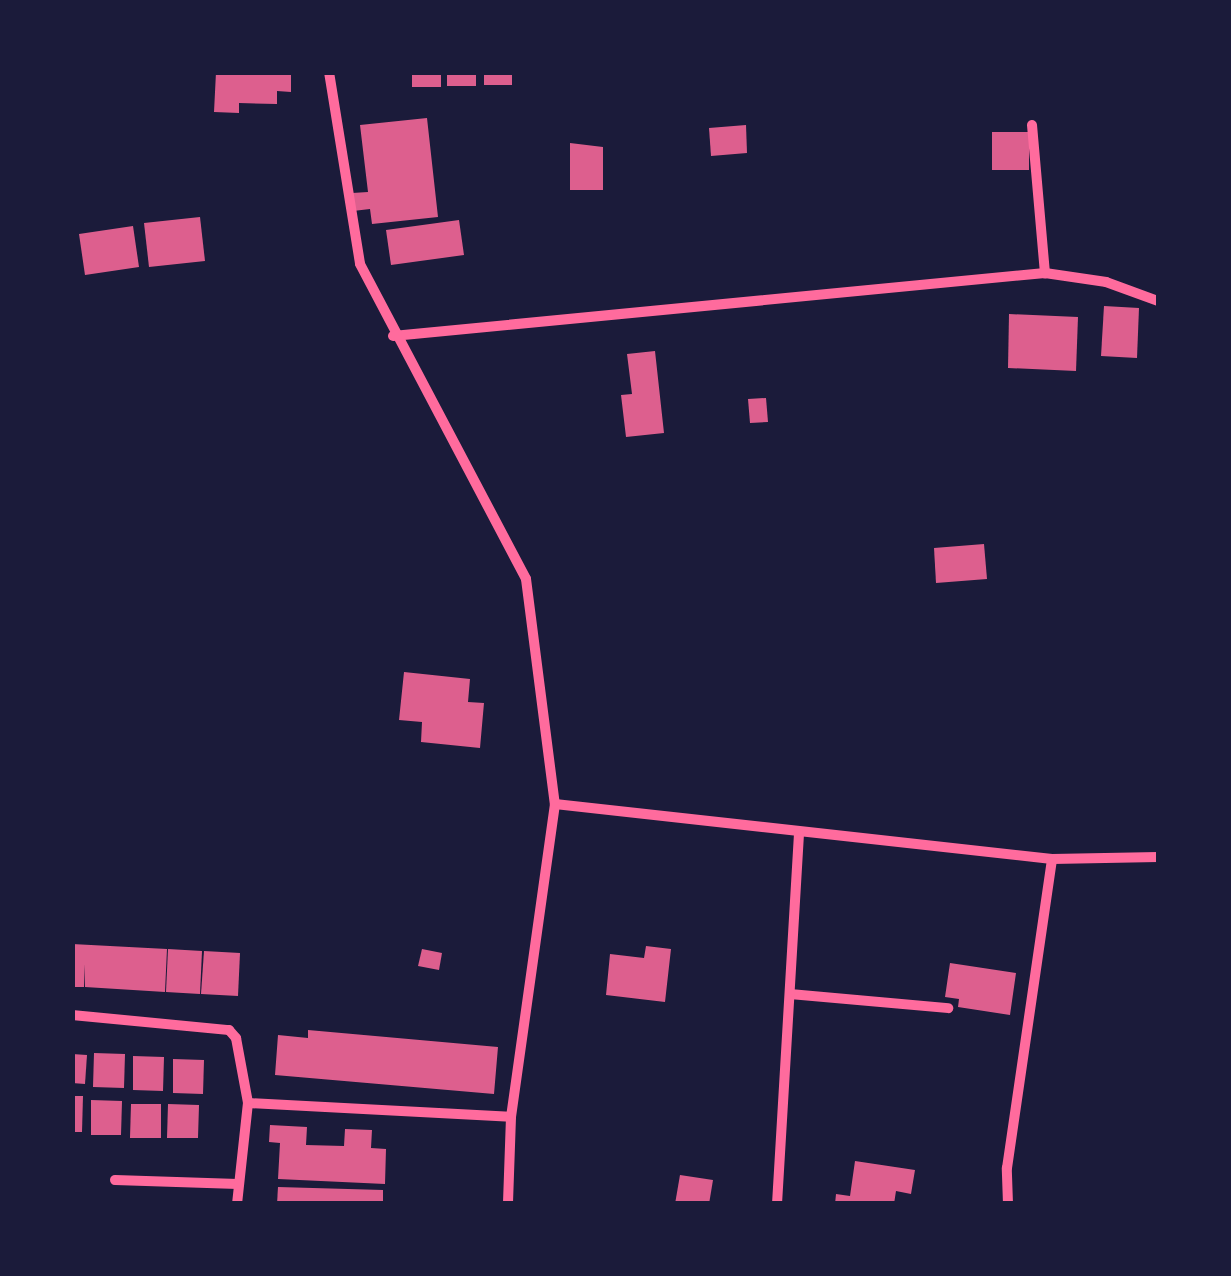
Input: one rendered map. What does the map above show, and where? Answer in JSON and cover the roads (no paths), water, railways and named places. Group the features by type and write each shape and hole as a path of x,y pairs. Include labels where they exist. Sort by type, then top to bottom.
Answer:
{"street":[{"path":"329,72 360,264 393,336 526,579 555,804 511,1117 508,1204"},
{"path":"1032,125 1045,273"},
{"path":"393,336 1045,273 1106,282 1158,301"},
{"path":"555,804 799,835 1052,858 1158,857"},
{"path":"778,1204 799,835"},
{"path":"1008,1204 1007,1168 1052,858"},
{"path":"790,994 948,1008"},
{"path":"72,1016 229,1030 236,1038 248,1102 236,1204"},
{"path":"248,1102 511,1117"},
{"path":"115,1180 238,1184"}]}
